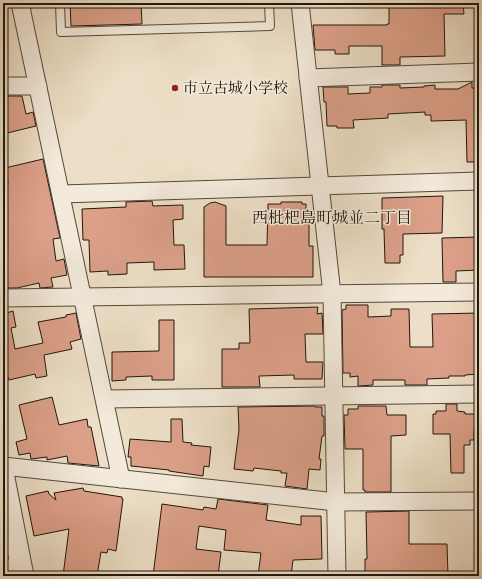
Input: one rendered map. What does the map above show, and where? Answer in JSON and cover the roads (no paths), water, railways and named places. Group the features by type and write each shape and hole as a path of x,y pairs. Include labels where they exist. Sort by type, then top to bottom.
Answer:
{"street":[{"path":"300,3 332,294 337,576"},
{"path":"25,4 38,86 121,478"},
{"path":"308,78 479,72"},
{"path":"3,86 38,86"},
{"path":"61,194 479,181"},
{"path":"3,298 479,292"},
{"path":"105,399 479,394"},
{"path":"3,466 336,502 479,501"},
{"path":"3,473 23,576"},
{"path":"3,568 5,576"}],"lane":[{"path":"60,3 61,32 270,26 269,3"}],"place":[{"name":"市立古城小学校","path":"175,88"}],"district":[{"name":"西枇杷島町城並二丁目","path":"332,217"}]}
